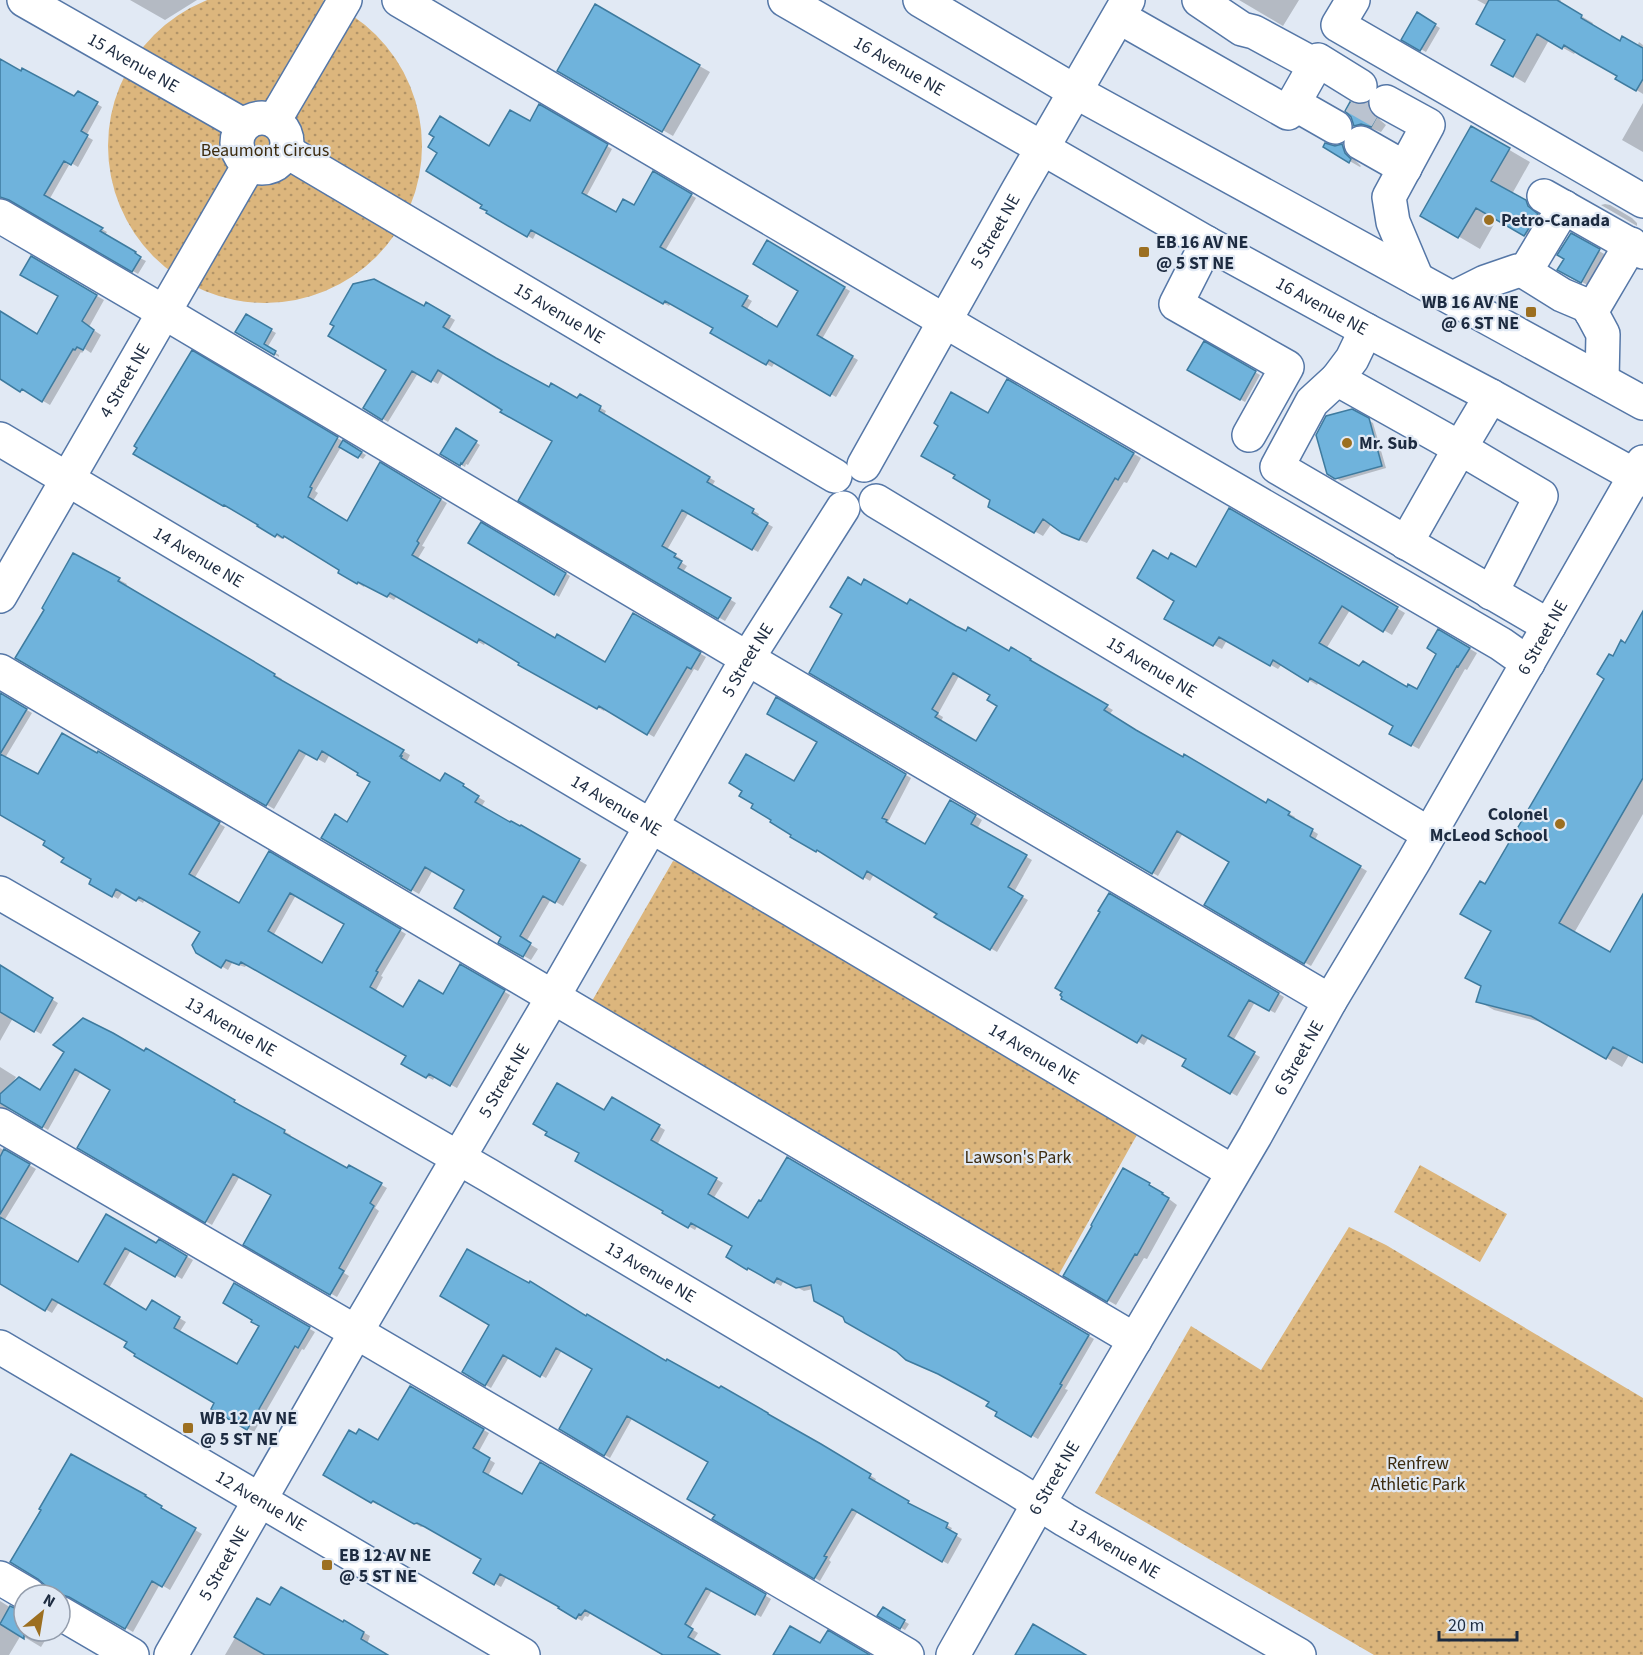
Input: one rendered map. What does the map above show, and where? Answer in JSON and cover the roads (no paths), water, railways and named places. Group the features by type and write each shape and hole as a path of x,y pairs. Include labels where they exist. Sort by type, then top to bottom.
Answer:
{"main road":[{"name":"15 Avenue NE","path":"24,0 268,132 849,471"},
{"path":"268,132 345,0"},
{"path":"399,0 944,321 1501,644 1528,663"},
{"name":"16 Avenue NE","path":"785,0 1207,243 1366,330 1640,473"},
{"path":"920,0 1076,92 1643,403"},
{"path":"1199,0 1242,29 1254,32 1370,99 1428,125 1389,197 1393,222 1418,279"},
{"path":"1124,8 1288,112 1315,66"},
{"name":"5 Street NE","path":"849,471 944,321 1124,8"},
{"path":"1346,13 1643,201"},
{"path":"1293,103 1405,168"},
{"name":"4 Street NE","path":"0,596 249,165 241,157 236,147 237,135 268,132"},
{"path":"1525,272 1554,201 1637,248 1591,312"},
{"path":"0,216 747,659 1330,1001"},
{"path":"1207,243 1176,304 1287,367 1249,435"},
{"path":"1452,298 1485,282 1517,271 1525,272 1562,295 1588,306 1602,334 1602,380"},
{"path":"1366,330 1352,359 1337,379 1312,402 1277,467 1549,626"},
{"path":"1337,379 1541,496 1491,593"},
{"path":"1406,543 1491,396"},
{"name":"14 Avenue NE","path":"0,439 1233,1172"},
{"path":"849,471 875,474 880,487 876,501 871,507 857,512 849,511 837,504 831,490 849,471"},
{"name":"6 Street NE","path":"953,1655 1330,1001 1640,473"},
{"name":"15 Avenue NE","path":"876,501 1429,834"},
{"name":"5 Street NE","path":"171,1655 747,659 843,508"},
{"path":"0,671 1135,1340"},
{"name":"13 Avenue NE","path":"0,893 457,1158 1065,1520 1299,1655"},
{"path":"0,1125 907,1655"},
{"name":"12 Avenue NE","path":"0,1347 523,1655"},
{"path":"72,1620 132,1655"}],"tunnel":[{"path":"1354,97 1380,112"}],"place":[{"name":"Petro-Canada","path":"1489,220"},
{"name":"EB 16 AV NE @ 5 ST NE","path":"1144,252"},
{"name":"WB 16 AV NE @ 6 ST NE","path":"1531,312"},
{"name":"Mr. Sub","path":"1347,443"},
{"name":"Colonel McLeod School","path":"1560,824"},
{"name":"WB 12 AV NE @ 5 ST NE","path":"188,1428"},
{"name":"EB 12 AV NE @ 5 ST NE","path":"327,1565"}],"park label":[{"name":"Beaumont Circus","path":"265,150"},
{"name":"Lawson's Park","path":"1018,1157"},
{"name":"Renfrew Athletic Park","path":"1418,1473"}]}
